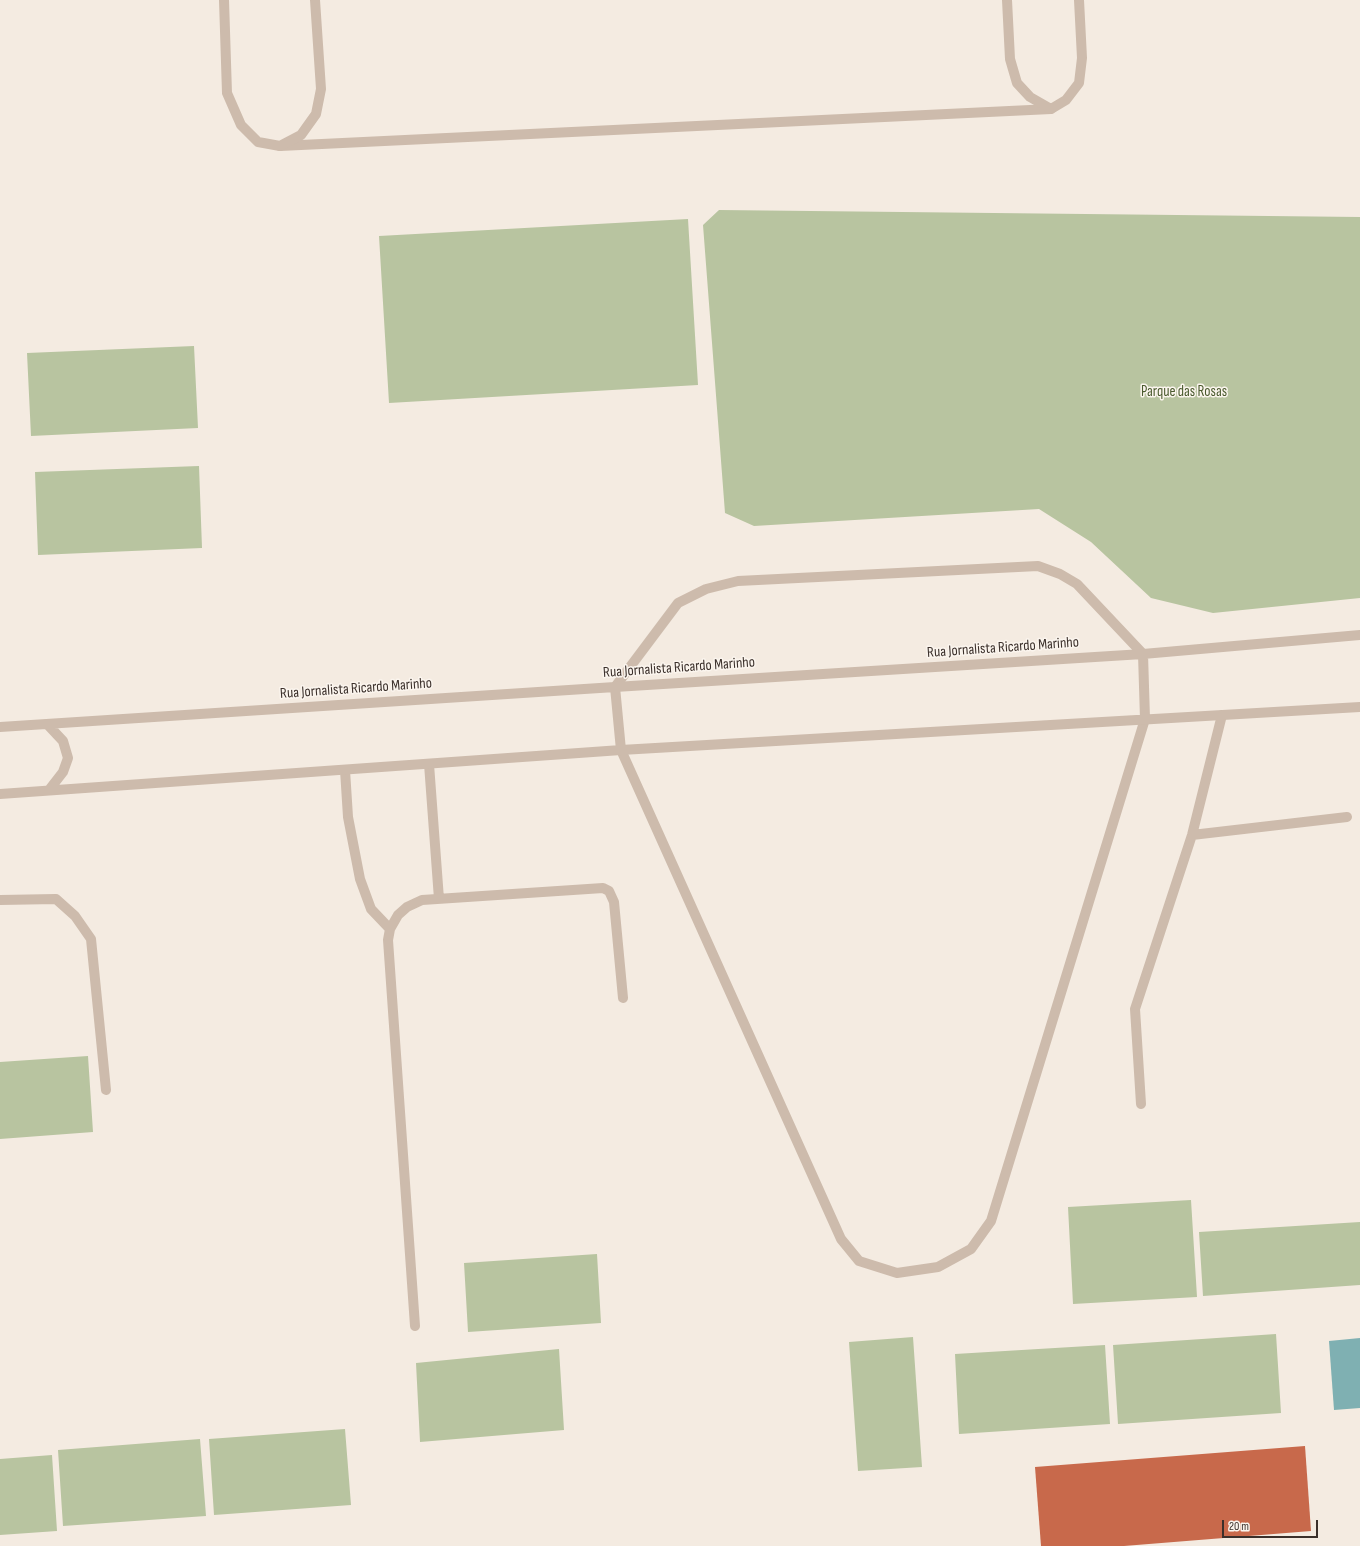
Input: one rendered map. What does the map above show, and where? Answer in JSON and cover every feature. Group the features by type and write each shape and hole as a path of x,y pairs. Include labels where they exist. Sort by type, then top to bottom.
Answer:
{"street":[{"path":"224,0 227,93 241,125 258,142 280,146 1051,109 1066,100 1079,83 1082,58 1078,0"},
{"path":"280,146 301,135 316,114 321,89 315,0"},
{"path":"1007,0 1010,59 1017,83 1030,97 1051,109"},
{"path":"1038,566 1060,574 1077,584 1143,654 1145,719 991,1221 971,1250 938,1267 897,1273 859,1261 841,1240 621,750 615,687 678,603 706,589 738,580 1038,566"},
{"name":"Rua Jornalista Ricardo Marinho","path":"0,727 1143,654 1360,635"},
{"path":"0,794 621,750 1360,707"},
{"path":"1141,1104 1134,1009 1192,835 1222,715"},
{"path":"48,725 63,741 68,758 62,772 49,790"},
{"path":"428,764 439,899"},
{"path":"345,770 348,817 360,879 372,909 390,928"},
{"path":"1192,835 1347,817"},
{"path":"415,1326 388,956 390,928 398,915 407,907 422,900 598,888 609,891 614,902 623,998"},
{"path":"0,900 56,899 75,916 91,939 106,1090"}],"green space":[{"name":"Parque das Rosas","path":"719,210 1360,217 1360,598 1213,613 1151,598 1091,542 1039,509 754,526 725,513 703,225"},
{"path":"688,219 698,385 389,403 379,236"},
{"path":"194,346 198,428 31,436 27,353"},
{"path":"199,466 202,548 38,555 35,472"},
{"path":"88,1056 93,1132 0,1139 0,1062"},
{"path":"1191,1200 1197,1297 1073,1304 1068,1207"},
{"path":"1360,1222 1360,1285 1203,1296 1199,1232"},
{"path":"597,1254 601,1323 468,1332 464,1263"},
{"path":"1276,1334 1281,1413 1118,1424 1113,1345"},
{"path":"913,1337 922,1467 858,1471 849,1342"},
{"path":"1105,1345 1110,1424 959,1434 955,1354"},
{"path":"559,1349 564,1430 420,1442 416,1363"},
{"path":"345,1429 351,1505 214,1515 209,1439"},
{"path":"200,1439 206,1516 63,1526 58,1450"},
{"path":"52,1455 57,1531 0,1535 0,1459"}],"water":[{"path":"1360,1338 1360,1408 1334,1410 1329,1341"}],"building":[{"path":"1305,1446 1311,1531 1124,1546 1041,1546 1035,1467"}]}
